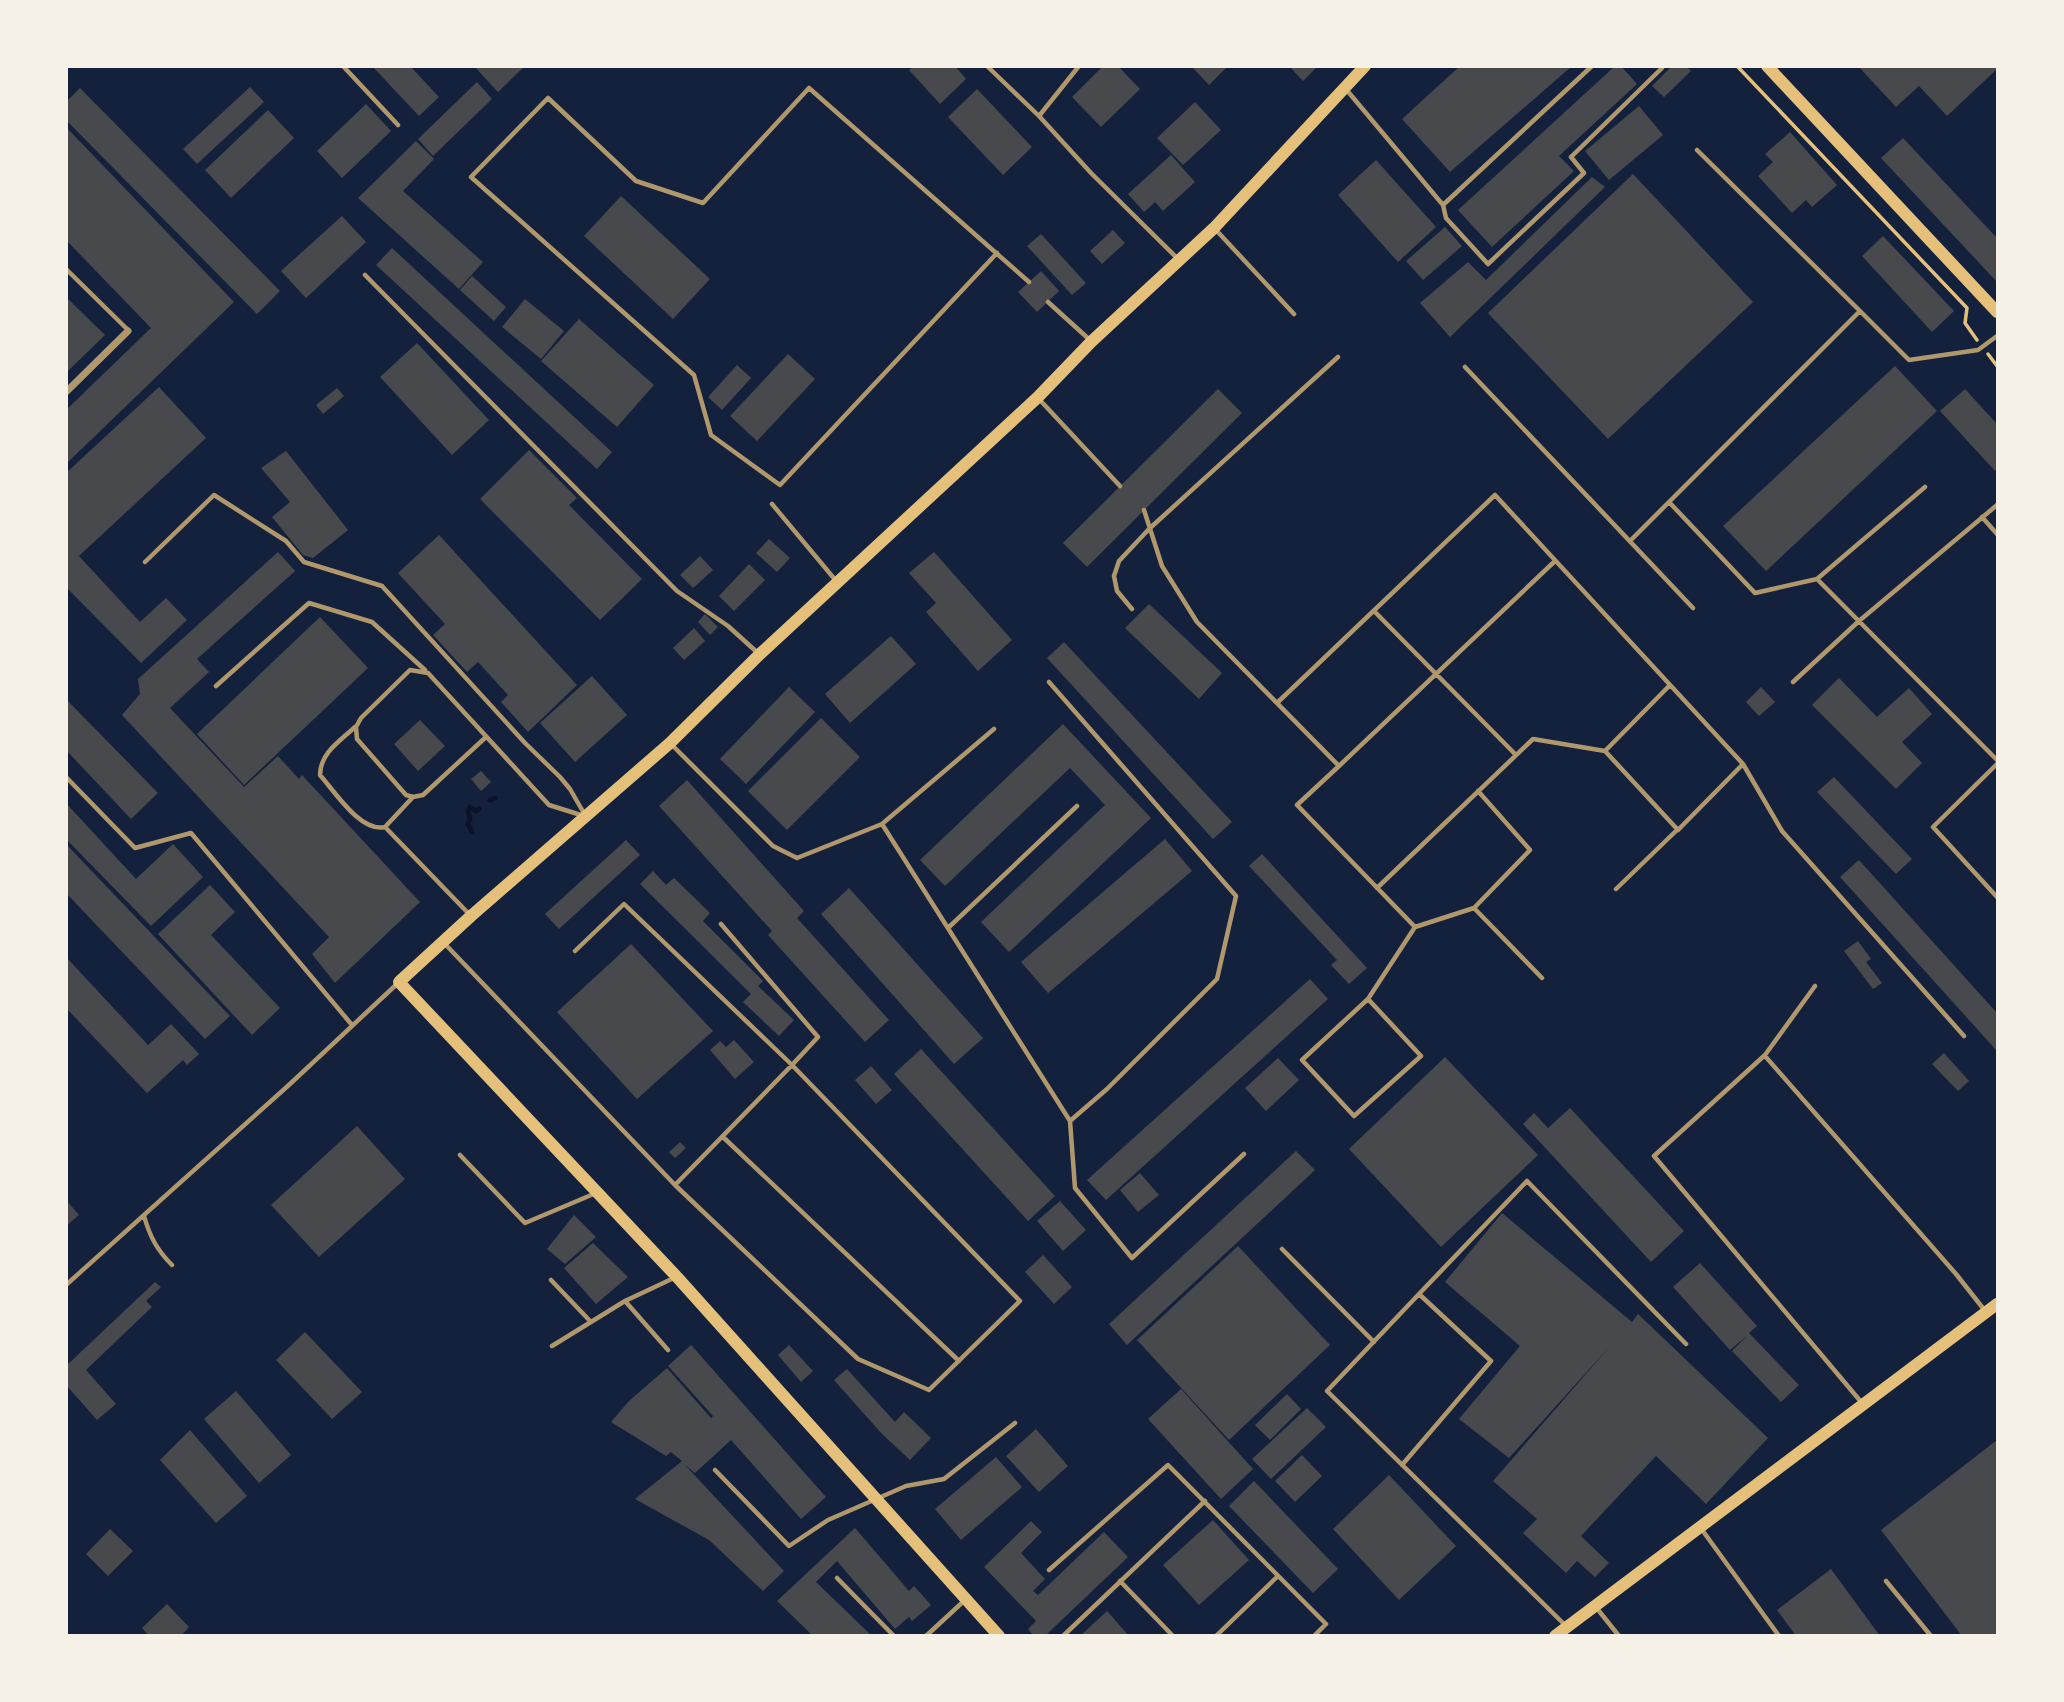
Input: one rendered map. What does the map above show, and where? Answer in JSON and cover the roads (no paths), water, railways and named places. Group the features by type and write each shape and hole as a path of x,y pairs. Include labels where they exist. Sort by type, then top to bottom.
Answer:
{"main road":[{"path":"999,1636 677,1277 399,982 670,743 760,654 1038,397 1091,342 1214,228 1365,66"},
{"path":"1767,66 1997,312"},
{"path":"1555,1636 1997,1304"}],"street":[{"path":"66,392 128,331"}],"lane":[{"path":"343,66 398,125"},
{"path":"987,66 1178,260"},
{"path":"1039,116 1079,66"},
{"path":"1443,205 1592,66"},
{"path":"1344,87 1443,205 1446,218 1488,264 1584,173 1571,157 1662,68 1661,66"},
{"path":"997,253 780,485 710,435 694,375 471,177 548,98 636,181 703,203 809,88 997,253 1029,282"},
{"path":"1697,150 1909,360 1978,350 1997,336"},
{"path":"1214,228 1294,314"},
{"path":"66,269 128,331"},
{"path":"365,275 677,591 728,626 760,654"},
{"path":"1048,302 1091,342"},
{"path":"1631,540 1860,311"},
{"path":"1132,609 1117,591 1114,576 1119,561 1149,528 1338,357"},
{"path":"1465,367 1693,608"},
{"path":"1038,397 1120,486"},
{"path":"1669,502 1755,593 1817,579 1925,487"},
{"path":"145,562 214,495 285,541 304,562 382,586 525,743 560,777 585,816"},
{"path":"1277,703 1495,495 1743,764 1782,831 1964,1036"},
{"path":"772,503 837,583"},
{"path":"1793,682 1859,621 1997,505"},
{"path":"1144,510 1162,566 1196,622 1339,766"},
{"path":"1982,517 1997,534"},
{"path":"1415,927 1297,805 1555,561"},
{"path":"1817,579 1997,762 1933,827 1997,897"},
{"path":"216,686 309,603 372,622 428,673 549,805 585,816"},
{"path":"1374,611 1516,755"},
{"path":"413,797 385,827 363,824 320,775 320,765 326,754 356,727 361,718 410,670 428,673"},
{"path":"1049,682 1236,896 1217,979 1107,1088 1069,1121"},
{"path":"1605,751 1670,685"},
{"path":"356,727 357,739 406,795 413,797 423,795 486,737"},
{"path":"670,743 773,846 797,858 882,824 994,729"},
{"path":"1377,888 1533,739 1605,751 1678,830 1681,826"},
{"path":"1616,889 1743,764"},
{"path":"66,776 135,848 191,833 352,1025"},
{"path":"1368,999 1421,1056 1354,1116 1302,1060 1368,999 1415,927 1474,908 1530,850 1478,791"},
{"path":"948,928 1077,806"},
{"path":"882,824 1069,1121 1075,1188 1132,1258 1244,1154"},
{"path":"385,827 471,916"},
{"path":"443,943 675,1185 858,1359 929,1390 1020,1301 792,1065 624,904 575,951"},
{"path":"1474,908 1542,978"},
{"path":"675,1185 818,1037 721,924"},
{"path":"66,1285 399,982"},
{"path":"1815,986 1765,1055 1654,1156 1863,1403"},
{"path":"1765,1055 1986,1312"},
{"path":"723,1137 958,1362"},
{"path":"460,1155 525,1223 597,1192"},
{"path":"1566,1627 1327,1391 1527,1181 1686,1345"},
{"path":"144,1216 150,1237 158,1251 172,1265"},
{"path":"1282,1249 1374,1342"},
{"path":"552,1346 625,1301 677,1277"},
{"path":"551,1280 591,1322"},
{"path":"1402,1465 1491,1361 1419,1294"},
{"path":"625,1301 668,1350"},
{"path":"715,1470 789,1546 828,1520 906,1486 944,1479 1015,1423"},
{"path":"1049,1570 1168,1465 1326,1624 1314,1636"},
{"path":"1063,1636 1205,1501"},
{"path":"1699,1527 1779,1636"},
{"path":"1216,1636 1278,1576"},
{"path":"836,1578 894,1636"},
{"path":"1121,1581 1173,1636"},
{"path":"1886,1581 1931,1636"},
{"path":"926,1636 966,1599"},
{"path":"1595,1606 1619,1636"}],"waterway":[{"path":"490,800 495,798"},
{"path":"472,832 468,824 468,811 470,807 476,811 479,809"}]}
